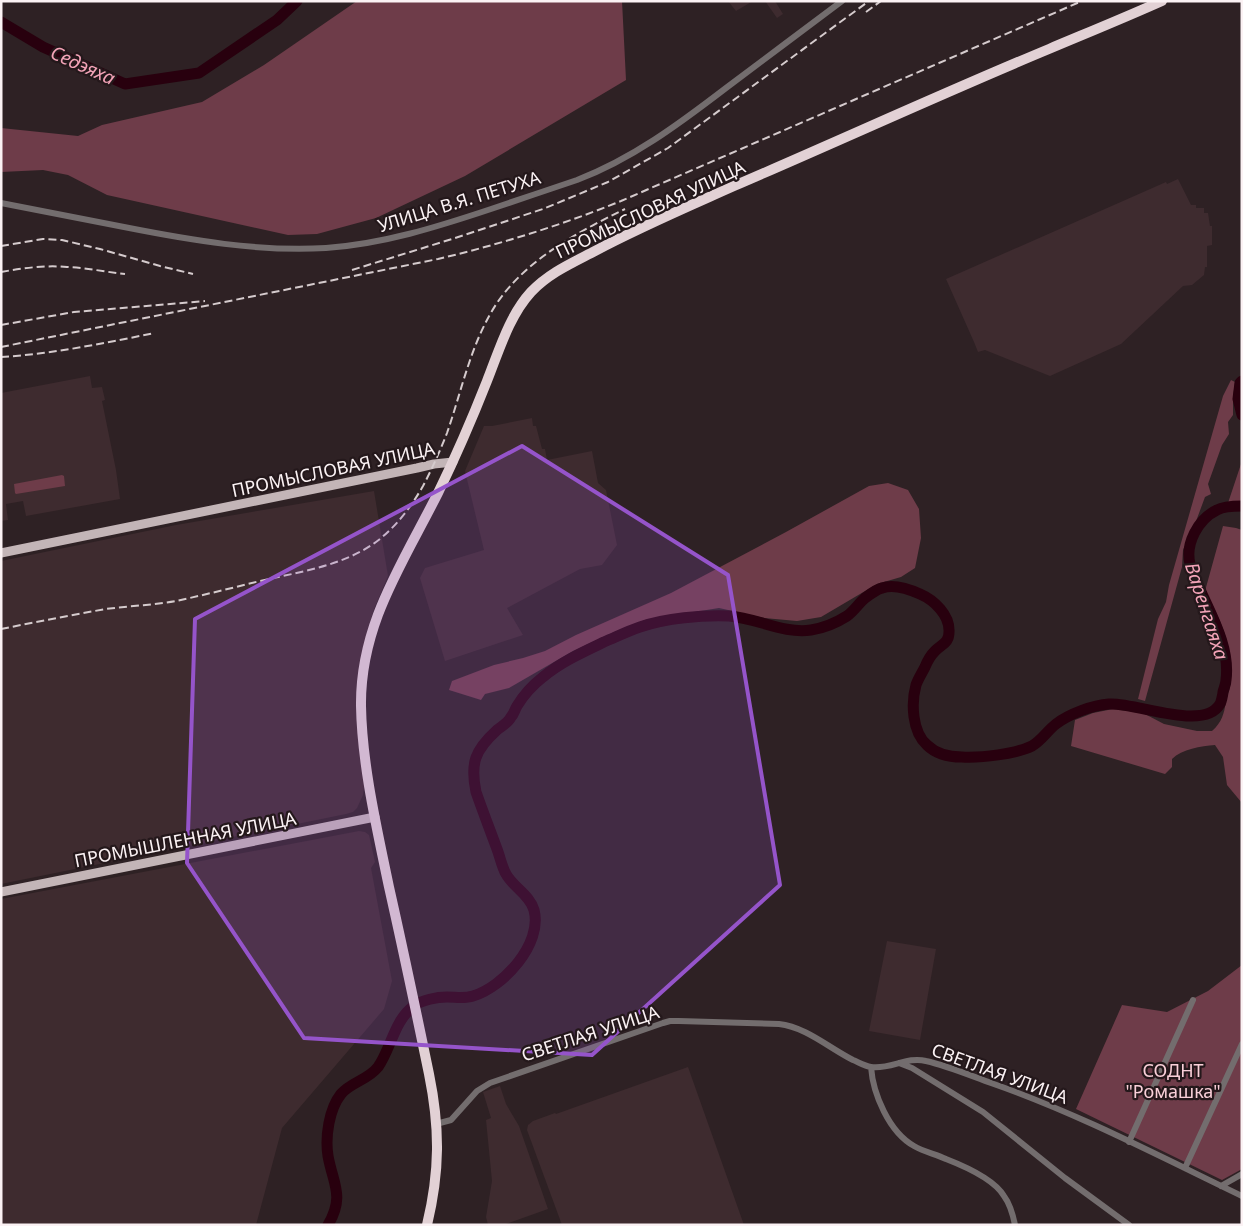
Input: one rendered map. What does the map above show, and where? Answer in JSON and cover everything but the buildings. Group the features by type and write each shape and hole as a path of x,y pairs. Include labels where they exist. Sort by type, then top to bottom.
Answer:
{"highway":[{"name":"ПРОМЫСЛОВАЯ УЛИЦА","path":"453,462 506,334 526,298 555,272 677,211 1162,1"},
{"path":"427,1225 437,1171 436,1124 432,1088 375,817 362,719 362,684 366,652 392,579 421,527 453,462"}],"main road":[{"name":"ПРОМЫСЛОВАЯ УЛИЦА","path":"1,553 434,464 453,462"},
{"name":"ПРОМЫШЛЕННАЯ УЛИЦА","path":"1,892 375,817"}],"street":[{"name":"УЛИЦА В.Я. ПЕТУХА","path":"1,203 161,234 251,247 326,248 366,243 410,234 459,220 577,180 596,173 627,157 658,138 842,1"},
{"path":"1129,1142 1193,1000"},
{"name":"СВЕТЛАЯ УЛИЦА","path":"436,1124 451,1120 478,1091 490,1082 670,1021 789,1026 804,1032 842,1055 871,1067 918,1059 945,1066 1020,1093 1080,1119 1242,1196"},
{"path":"1185,1168 1242,1044"},
{"path":"899,1063 912,1068 983,1112 1065,1178 1128,1225"},
{"path":"871,1067 872,1081 879,1102 889,1121 898,1131 913,1146 966,1168 997,1187 1010,1208 1015,1225"},
{"path":"1220,1186 1241,1173"}],"highlighted area":[{"path":"522,446 728,575 780,885 592,1055 304,1038 187,863 195,619"}],"shaded area":[{"path":"728,1 753,1 736,11"},
{"path":"765,1 775,1 783,14 777,18"},
{"path":"1178,179 1191,205 1196,205 1196,208 1204,208 1204,213 1208,213 1210,226 1212,226 1212,245 1207,246 1207,267 1205,267 1204,275 1192,285 1183,286 1121,344 1050,376 985,350 978,352 946,279 1166,182 1167,184"},
{"path":"90,376 92,388 102,387 105,400 102,401 120,499 26,516 23,501 6,504 8,520 1,521 1,393"},
{"path":"532,418 533,426 536,426 542,449 545,449 547,460 592,451 598,483 606,490 617,545 602,565 580,569 507,608 523,635 445,661 420,578 425,568 484,550 465,471 484,426"},
{"path":"374,491 388,576 374,609 363,647 364,787 363,795 357,808 353,812 346,814 1,884 1,561 176,525"},
{"path":"359,831 369,835 375,862 371,868 392,981 384,1009 282,1128 256,1225 1,1225 1,899"},
{"path":"887,941 936,949 920,1040 869,1031"},
{"path":"688,1067 744,1225 562,1225 527,1130 528,1125 533,1121 555,1113"},
{"path":"500,1086 506,1104 519,1126 548,1209 503,1225 488,1225 486,1217 492,1181 486,1120 491,1118 483,1092"}],"green space":[{"path":"357,1 622,1 626,80 465,176 376,218 317,234 288,235 107,195 68,175 43,170 1,172 1,128 78,136 102,125 202,102 264,65"},
{"path":"1231,380 1235,382 1233,415 1228,422 1229,434 1222,445 1208,484 1211,494 1205,497 1183,550 1182,567 1145,701 1138,699 1158,619 1166,602 1169,585 1223,396"},
{"path":"1242,461 1242,502 1228,503"},
{"path":"64,476 65,486 15,493 14,484"},
{"path":"888,483 908,490 919,509 921,538 915,568 901,577 877,584 821,617 797,621 764,618 719,608 645,620 573,651 509,688 485,694 481,700 449,690 452,681 494,665 545,651 576,635 671,593 869,486"},
{"path":"1223,526 1242,530 1242,803 1227,785 1223,757 1215,745 1186,750 1172,759 1172,767 1165,774 1071,746 1075,720 1093,713 1113,709 1143,713 1164,724 1197,731 1212,731 1218,724 1223,714 1230,687 1230,654 1216,612 1205,591"},
{"name":"СОДНТ \"Ромашка\"","path":"1242,965 1242,1169 1222,1180 1076,1109 1122,1005 1167,1012 1208,991"}],"waterway":[{"name":"Седэяха","path":"1,22 43,47 125,84 199,73 277,20 297,1"},
{"name":"Варенгаяха","path":"1242,381 1240,383 1238,399 1242,415"},
{"name":"Варенгаяха","path":"328,1225 333,1215 337,1198 328,1156 327,1140 333,1107 341,1094 378,1067 397,1027 407,1012 414,1006 434,998 466,997 485,991 508,974 527,950 535,923 534,910 529,900 509,879 505,871 476,792 474,765 479,751 484,744 508,721 522,698 543,677 565,662 588,650 626,632 661,621 707,616 729,616 790,630 811,630 825,627 843,619 865,598 878,590 886,587 896,587 916,592 931,600 944,614 949,626 948,639 928,661 914,692 913,708 918,733 927,745 939,753 970,757 998,755 1025,749 1036,744 1056,724 1068,717 1089,708 1109,704 1169,714 1200,716 1212,712 1220,703 1226,683 1227,669 1220,636 1191,568 1189,548 1194,533 1210,514 1223,508 1242,506"}],"railway":[{"path":"352,270 543,209 608,182 668,148 869,1"},
{"path":"866,12 881,1"},
{"path":"1,347 438,259 531,233 621,201 1082,1"},
{"path":"1,629 106,609 176,601 335,563 376,542 403,516 423,486 447,433 480,334 497,303 509,287 538,260 589,227 625,209"},
{"path":"1,246 43,239 62,240 193,274"},
{"path":"1,272 34,267 59,266 125,274"},
{"path":"1,325 74,312 205,301"},
{"path":"1,357 59,351 155,333"}]}
